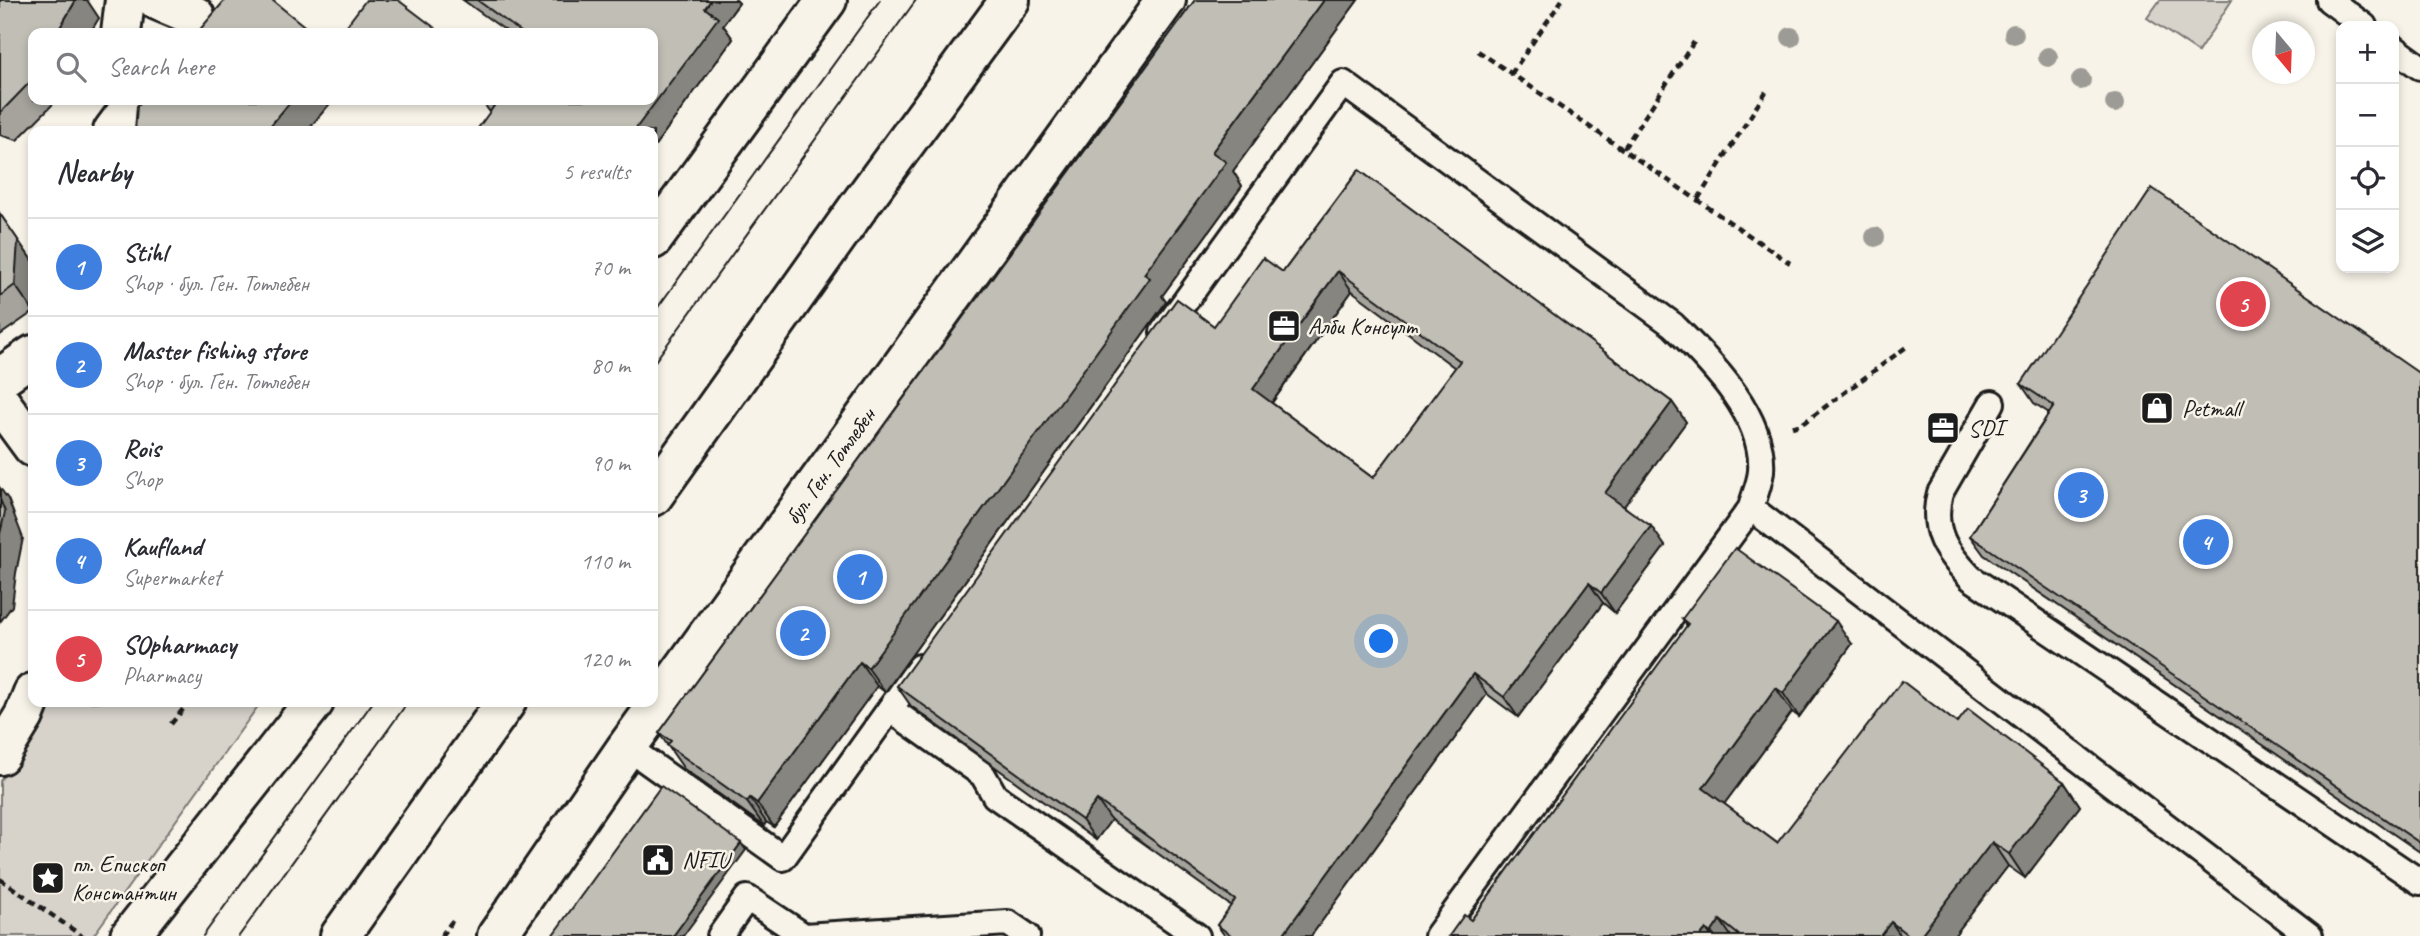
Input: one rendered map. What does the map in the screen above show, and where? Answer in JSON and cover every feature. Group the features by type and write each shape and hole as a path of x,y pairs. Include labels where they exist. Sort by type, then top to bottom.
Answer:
{"street":[{"path":"122,28 125,0"},
{"path":"157,0 195,17"},
{"path":"658,232 827,0"},
{"path":"658,489 859,206 1010,0"},
{"name":"бул. Ген. Тотлебен","path":"658,703 1166,0"},
{"path":"111,126 112,105"},
{"path":"115,126 132,105"},
{"path":"0,378 28,358"},
{"path":"0,402 28,440"},
{"path":"0,755 28,706"},
{"path":"130,936 306,707"},
{"path":"340,936 502,707"},
{"name":"бул. Ген. Тотлебен","path":"497,936 655,707"}],"lane":[{"path":"2329,0 2357,21"},
{"path":"2399,52 2420,67"},
{"path":"1149,351 1343,83 1673,325 1709,361 1744,409 1759,440 1761,471 1751,508 1437,936"},
{"path":"1992,402 1940,493 1937,505 1938,526 1944,546 1953,559 1971,578 2420,883"},
{"path":"1751,508 2310,936"},
{"path":"626,747 783,858 930,653"},
{"path":"890,709 983,775 995,796 1196,936"},
{"path":"720,936 747,898 803,936 1008,923 1027,936"}],"path":[{"path":"1511,74 1562,0"},
{"path":"1624,148 1694,42"},
{"path":"1478,51 1790,263"},
{"path":"1698,199 1767,90"},
{"path":"1759,440 1802,424 1909,345"},
{"path":"171,723 185,707"},
{"path":"0,879 82,936"}],"shaded area":[{"path":"2160,0 2232,0 2198,52 2147,18"},
{"path":"49,707 257,707 93,936 0,936 0,781"}],"building":[{"path":"0,0 76,0 60,28 28,28 28,84 0,113"},
{"path":"225,0 272,0 307,28 201,28"},
{"path":"366,0 398,0 435,28 345,28"},
{"path":"477,0 711,0 705,8 718,18 658,99 658,28 516,28"},
{"path":"1195,0 1324,0 1212,152 1226,162 1144,274 1150,278 868,668 860,662 757,803 750,798 747,802 667,745 671,741 659,733"},
{"path":"288,105 271,126 135,126 137,106"},
{"path":"653,105 638,126 480,126 494,106"},
{"path":"1359,170 1672,402 1605,493 1651,526 1601,593 1589,583 1504,697 1473,674 1282,936 1232,936 1217,925 1235,900 1097,800 1082,820 897,686 1177,299 1214,326 1263,258 1283,272","holes":["1338,271 1460,361 1373,478 1253,389"]},
{"path":"2152,188 2420,374 2420,843 1970,536 2054,406 2021,384"},
{"path":"0,214 18,240 15,285 0,296"},
{"path":"0,499 5,512 0,534"},
{"path":"1735,548 1836,621 1783,693 1776,688 1703,788 1777,843 1902,681 1957,723 1968,709 2064,782 2009,854 1992,842 1920,936 1909,936 1891,922 1880,936 1740,936 1720,920 1711,933 1706,929 1700,936 1449,936 1464,915 1471,920 1688,624 1682,619"},
{"path":"661,786 741,843 673,936 552,936"}],"tram line":[{"path":"658,307 880,0"},
{"path":"658,357 916,0"},
{"path":"203,936 369,707"},
{"path":"239,936 404,707"}],"place":[{"name":"SOpharmacy","path":"2243,304"},
{"name":"Алби Консулт","path":"1284,326"},
{"name":"Petmall","path":"2157,408"},
{"name":"SDI","path":"1943,428"},
{"name":"Rois","path":"2081,495"},
{"name":"Kaufland","path":"2206,542"},
{"name":"Stihl","path":"860,577"},
{"name":"Master fishing store","path":"803,633"},
{"name":"NFIU","path":"658,860"},
{"name":"пл. Епископ Константин","path":"48,878"}]}
